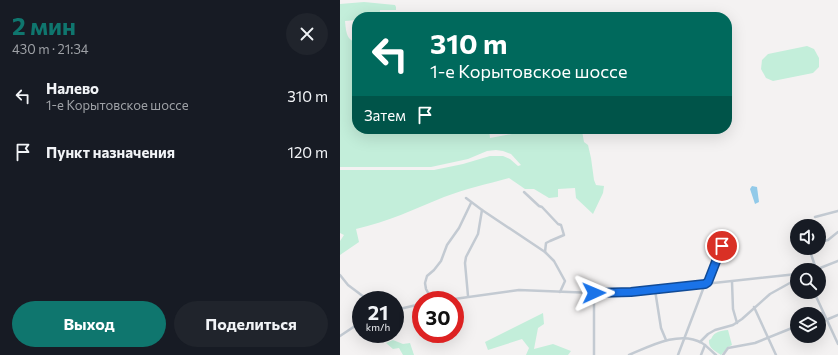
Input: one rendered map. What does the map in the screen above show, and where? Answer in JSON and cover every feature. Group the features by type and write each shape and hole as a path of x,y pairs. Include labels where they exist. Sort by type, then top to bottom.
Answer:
{"street":[{"path":"524,192 542,207 558,224 561,225 564,235 546,243 545,252"},
{"path":"466,198 471,203 545,252 554,261 565,281 560,292"},
{"path":"427,291 425,283 427,276 441,261 447,245 459,228 471,203"},
{"path":"468,296 465,263 466,257 478,234 482,210"},
{"path":"815,217 838,211"},
{"path":"826,240 838,232"},
{"path":"678,355 705,284 708,282 726,237"},
{"path":"826,266 838,261"},
{"path":"340,275 348,285 356,291"},
{"path":"464,297 520,290 594,293 631,292 790,275"},
{"path":"732,282 733,309 737,323"},
{"path":"700,342 708,334 715,330 737,323 770,294 790,282"},
{"path":"655,290 661,328 666,340"},
{"path":"594,293 594,355"},
{"path":"754,308 776,355"},
{"path":"838,315 826,320 838,344"},
{"path":"340,336 352,328"},
{"path":"723,355 728,348 755,343 790,329"},
{"path":"629,355 666,340 676,338 700,342 716,355"},
{"path":"701,355 705,345"}],"green space":[{"path":"364,2 395,5 396,7 396,10 380,10 380,12 352,12 352,20 345,21 346,31 352,40 352,134 490,134 490,138 512,134 583,134 584,142 588,145 596,185 604,186 603,193 593,214 576,198 575,188 558,189 558,197 549,198 534,189 525,189 509,178 452,194 390,219 356,229 359,242 340,255 340,241 344,235 340,233 340,170 434,170 463,164 490,156 503,156 510,159 518,166 521,165 511,154 496,150 487,151 468,159 431,167 340,167 340,4"},
{"path":"807,46 814,49 819,58 819,67 813,73 773,81 766,78 761,69 762,60 768,54"},
{"path":"543,313 544,324 538,328 534,349 553,344 571,351 568,355 526,355 529,348 522,339 488,350 485,342"},
{"path":"728,330 732,345 728,347 721,355 714,351 709,343 709,340 716,333"},
{"path":"386,343 410,343 414,355 403,355 399,348 393,349"}],"water":[{"path":"752,186 757,187 759,202 755,204 750,189"}],"route":[{"path":"594,293 631,292 705,284 708,282 722,246"}]}
